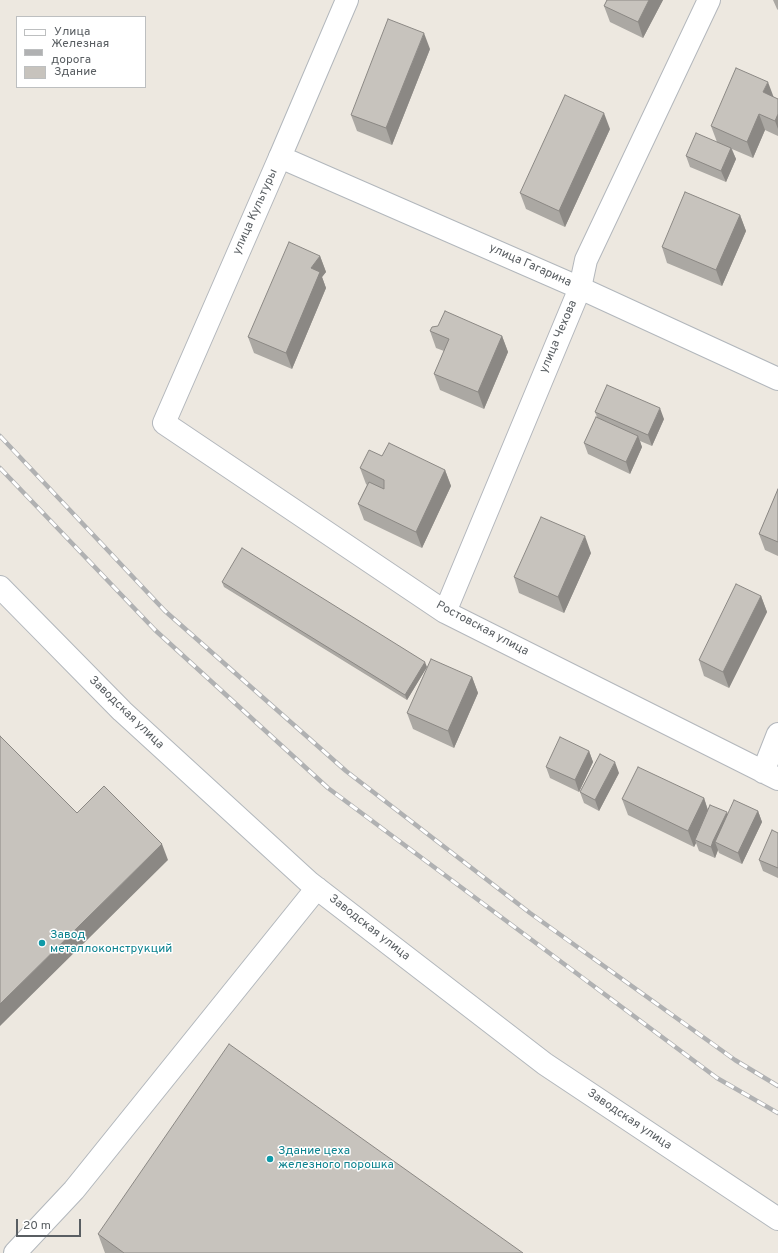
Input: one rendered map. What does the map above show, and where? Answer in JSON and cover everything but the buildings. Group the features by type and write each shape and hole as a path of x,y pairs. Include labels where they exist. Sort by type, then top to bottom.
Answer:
{"main road":[{"name":"улица Культуры","path":"164,423 347,0"},
{"name":"улица Чехова","path":"445,612 580,288 586,260 709,0"},
{"name":"улица Гагарина","path":"280,157 580,288 778,379"},
{"name":"Ростовская улица","path":"164,423 445,612 770,775"},
{"name":"Заводская улица","path":"0,587 122,711 317,888 545,1064 778,1220"},
{"path":"770,775 778,734"},
{"path":"15,1253 74,1190 317,888"}],"railway":[{"path":"0,436 165,611 346,771 530,913 735,1060 778,1086"},
{"path":"0,468 155,630 328,788 717,1078 778,1113"}],"place":[{"name":"Завод металлоконструкций","path":"42,943"},
{"name":"Здание цеха железного порошка","path":"270,1159"}]}
